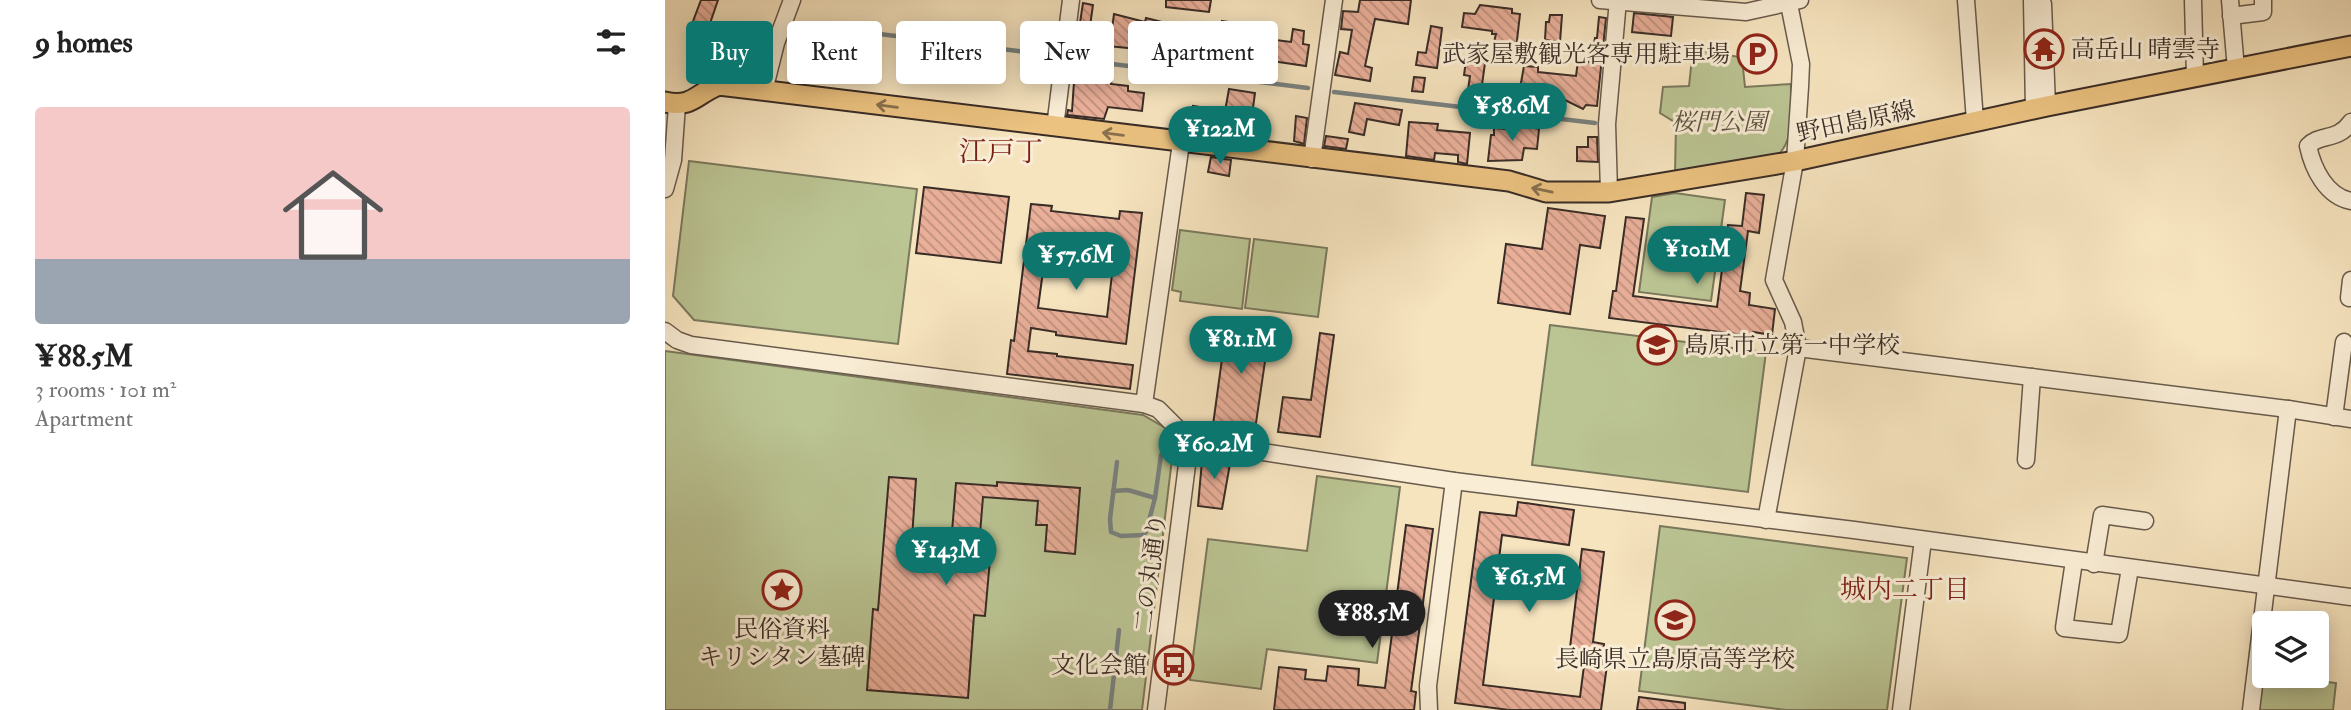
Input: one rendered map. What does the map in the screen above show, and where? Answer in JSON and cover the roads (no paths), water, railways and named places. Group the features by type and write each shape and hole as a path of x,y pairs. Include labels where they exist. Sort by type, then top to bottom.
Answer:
{"main road":[{"name":"野田島原線","path":"671,103 688,103 719,85 1509,181 1546,192 1609,192 1795,161 2040,107 2351,46"}],"street":[{"path":"764,91 776,43 792,0"},
{"path":"1055,127 1071,0"},
{"path":"1312,159 1334,0"},
{"path":"1600,0 1746,12 1794,2 1801,64 1795,161 1774,280 1793,322 1798,348 1766,520"},
{"path":"1966,0 1975,121"},
{"path":"2032,0 2040,107"},
{"path":"2040,107 2042,0"},
{"path":"2193,0 2195,76"},
{"path":"2236,69 2231,8 2263,12 2263,0"},
{"path":"1609,192 1607,124 1618,1"},
{"path":"665,189 673,160 671,103"},
{"path":"2351,122 2339,135 2312,142 2308,146 2326,187 2339,197 2351,201"},
{"path":"1144,404 1181,143"},
{"path":"2349,298 2351,280"},
{"path":"665,331 677,340 691,345 1144,404 1158,409 1190,441 1454,481 2351,597"},
{"path":"1798,348 2343,418 2344,342"},
{"path":"2026,460 2032,377"},
{"path":"2251,710 2288,409"},
{"name":"二の丸通り","path":"1156,710 1190,441"},
{"path":"1429,710 1428,686 1454,481"},
{"path":"2094,564 2102,515 2145,521"},
{"path":"1901,710 1923,540"},
{"path":"2074,561 2064,628 2119,635 2130,568"}],"waterway":[{"path":"882,34 1020,51"},
{"path":"1114,64 1308,88"},
{"path":"1334,92 1595,123"},
{"path":"1117,462 1110,519 1111,532 1121,536 1143,535 1155,498 1161,455"},
{"path":"1113,491 1128,490 1155,498"},
{"path":"1110,710 1119,630"}],"place":[{"name":"高岳山 晴雲寺","path":"2044,49"},
{"name":"武家屋敷観光客専用駐車場","path":"1757,54"},
{"name":"島原市立第一中学校","path":"1657,345"},
{"name":"民俗資料 キリシタン墓碑","path":"782,590"},
{"name":"長崎県立島原高等学校","path":"1675,620"},
{"name":"文化会館","path":"1174,665"}],"district":[{"name":"江戸丁","path":"1001,152"},
{"name":"城内二丁目","path":"1905,590"}],"park label":[{"name":"桜門公園","path":"1719,122"}]}
